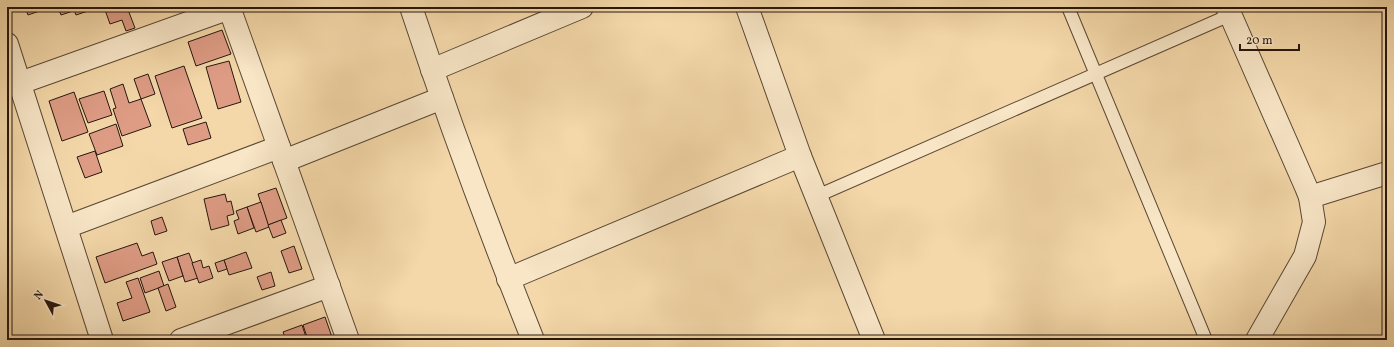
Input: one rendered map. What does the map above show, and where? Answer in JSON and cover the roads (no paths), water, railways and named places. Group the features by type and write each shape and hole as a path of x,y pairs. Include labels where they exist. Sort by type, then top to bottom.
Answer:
{"street":[{"path":"20,83 229,7 348,340"},
{"path":"411,7 432,70 508,279 533,340"},
{"path":"432,70 582,7"},
{"path":"747,7 800,156 874,340"},
{"path":"1228,11 1310,197 1314,222 1305,256 1262,339"},
{"path":"7,44 102,340"},
{"path":"66,227 442,98"},
{"path":"508,279 800,156"},
{"path":"1310,197 1387,173"},
{"path":"181,340 329,286"}],"lane":[{"path":"1068,7 1206,340"},
{"path":"817,196 1096,74 1228,11"}]}
